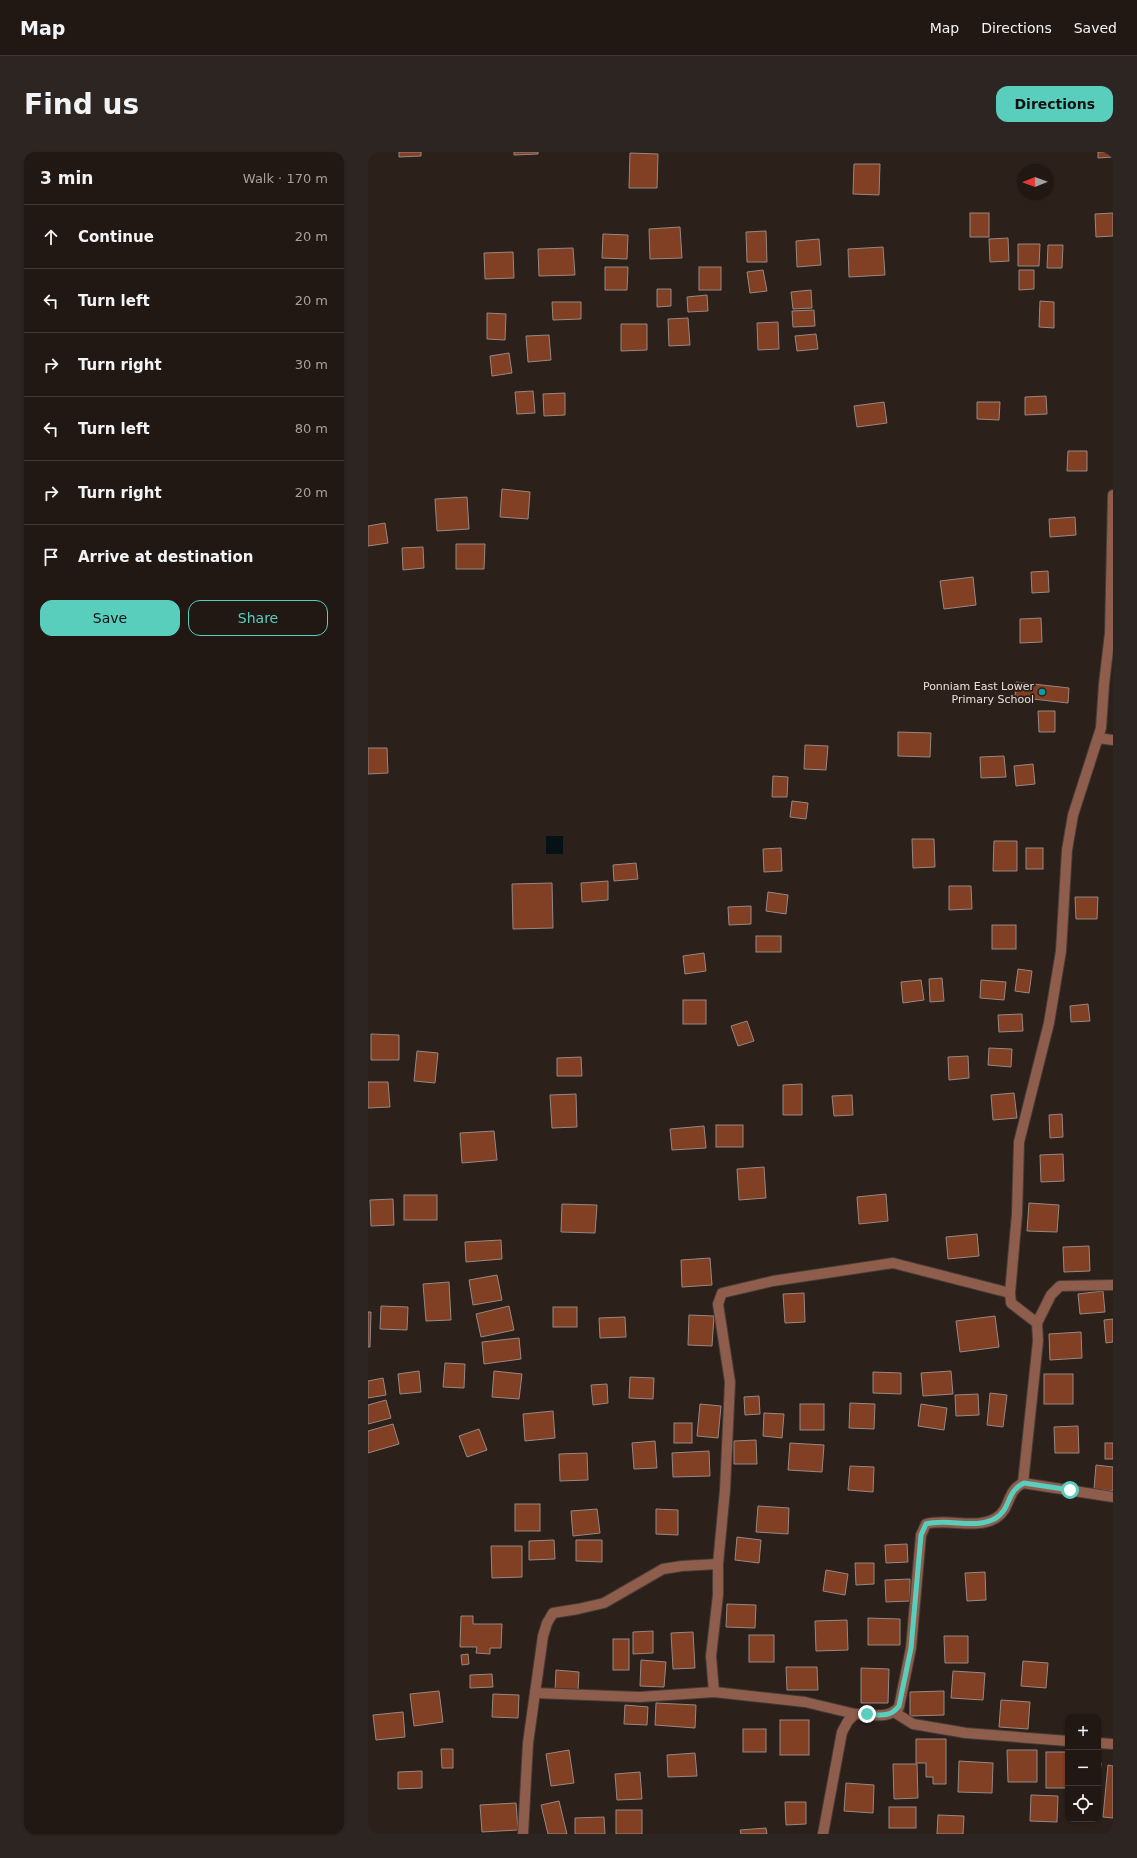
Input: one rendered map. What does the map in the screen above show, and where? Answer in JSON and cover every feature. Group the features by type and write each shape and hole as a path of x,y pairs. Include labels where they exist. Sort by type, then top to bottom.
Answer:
{"street":[{"path":"1037,1323 1011,1303 1010,1293 1017,1214 1020,1142 1053,1002 1061,951 1067,850 1074,815 1101,728 1110,633 1113,496"},
{"path":"1098,738 1113,740"},
{"path":"714,1692 711,1656 718,1595 718,1564 725,1490 730,1382 718,1304 722,1293 774,1281 893,1263 1010,1293"},
{"path":"1024,1483 1038,1341 1037,1323 1051,1295 1060,1286 1113,1285"},
{"path":"535,1693 639,1697 714,1692 804,1702 855,1714 881,1716 894,1712 899,1706 911,1648 921,1535 926,1524 936,1522 982,1523 997,1517 1006,1508 1010,1494 1017,1486 1024,1483 1113,1496"},
{"path":"523,1834 528,1743 543,1636 547,1623 553,1613 604,1603 663,1569 682,1566 718,1564"},
{"path":"894,1712 913,1724 966,1733 1065,1740"},
{"path":"824,1834 842,1732 848,1721 855,1714"},
{"path":"1101,1743 1113,1744"}],"shaded area":[{"path":"546,836 563,836 563,854 546,854"}],"building":[{"path":"399,152 421,152 421,156 399,157"},
{"path":"514,152 538,152 538,154 514,155"},
{"path":"1098,152 1113,152 1113,157 1098,158"},
{"path":"630,153 658,154 657,188 629,188"},
{"path":"854,164 880,164 879,195 853,194"},
{"path":"970,213 989,213 989,237 970,237"},
{"path":"1113,213 1113,236 1096,237 1095,214"},
{"path":"680,227 682,258 650,259 649,229"},
{"path":"766,231 767,262 747,262 746,232"},
{"path":"603,234 628,235 627,259 602,258"},
{"path":"1008,238 1009,261 990,262 989,239"},
{"path":"819,239 821,265 797,267 796,241"},
{"path":"1018,244 1040,244 1039,266 1018,266"},
{"path":"1048,245 1063,245 1062,268 1047,268"},
{"path":"883,247 885,275 849,277 848,249"},
{"path":"573,248 575,275 539,276 538,249"},
{"path":"513,252 514,278 485,279 484,253"},
{"path":"605,267 628,267 627,290 605,290"},
{"path":"699,267 721,267 721,290 699,290"},
{"path":"763,270 767,291 750,293 747,272"},
{"path":"1019,270 1034,270 1034,289 1019,290"},
{"path":"657,289 671,289 671,306 657,307"},
{"path":"811,290 812,308 793,309 791,292"},
{"path":"707,295 708,311 688,312 687,297"},
{"path":"1040,301 1054,302 1054,328 1039,327"},
{"path":"552,302 581,302 581,319 553,320"},
{"path":"814,310 815,326 793,327 792,311"},
{"path":"487,313 506,314 505,340 487,339"},
{"path":"688,318 690,345 669,346 668,319"},
{"path":"778,322 779,349 758,350 757,323"},
{"path":"621,324 647,324 647,350 621,351"},
{"path":"816,334 818,349 797,351 795,336"},
{"path":"549,335 551,360 528,362 526,336"},
{"path":"509,353 512,373 492,376 490,356"},
{"path":"533,391 535,413 517,414 515,392"},
{"path":"565,393 565,415 544,416 543,394"},
{"path":"1046,396 1047,414 1025,415 1025,397"},
{"path":"884,402 887,423 857,427 854,406"},
{"path":"977,402 1000,402 999,420 977,419"},
{"path":"1068,451 1087,451 1087,471 1067,471"},
{"path":"502,489 530,492 528,519 500,517"},
{"path":"467,497 469,529 437,531 435,499"},
{"path":"1075,517 1076,535 1050,537 1049,519"},
{"path":"385,523 388,543 368,546 368,526"},
{"path":"456,544 485,544 484,569 456,569"},
{"path":"423,547 424,568 403,570 402,548"},
{"path":"1048,571 1049,592 1032,593 1031,572"},
{"path":"973,577 976,605 944,609 940,581"},
{"path":"1041,618 1042,642 1020,643 1020,619"},
{"name":"Ponniam East Lower Primary School","path":"1016,682 1069,688 1068,703 1015,697"},
{"path":"1038,711 1055,711 1055,732 1039,732"},
{"path":"898,732 931,733 930,757 898,756"},
{"path":"805,745 828,746 826,770 804,769"},
{"path":"368,748 387,748 388,773 368,774"},
{"path":"1004,756 1006,777 981,778 980,757"},
{"path":"1033,764 1035,784 1016,786 1014,766"},
{"path":"773,776 788,777 787,797 772,797"},
{"path":"792,801 808,803 806,819 790,817"},
{"path":"912,839 934,839 935,867 913,868"},
{"path":"994,841 1017,841 1017,871 993,871"},
{"path":"781,848 782,871 764,872 763,849"},
{"path":"1026,848 1043,848 1043,869 1026,869"},
{"path":"636,863 638,879 614,881 613,865"},
{"path":"608,881 608,900 582,902 581,883"},
{"path":"552,883 553,928 513,929 512,884"},
{"path":"949,886 971,886 972,909 949,910"},
{"path":"768,892 788,895 786,914 766,911"},
{"path":"1075,897 1098,897 1097,919 1076,919"},
{"path":"751,906 751,924 729,925 728,907"},
{"path":"992,925 1016,925 1016,949 992,949"},
{"path":"756,936 781,936 781,952 756,952"},
{"path":"704,953 706,971 685,974 683,956"},
{"path":"1018,969 1032,971 1029,993 1015,991"},
{"path":"942,978 944,1001 930,1002 929,979"},
{"path":"921,980 924,1000 903,1003 901,982"},
{"path":"981,980 1006,982 1004,1000 980,998"},
{"path":"683,1000 706,1000 706,1024 683,1024"},
{"path":"1088,1004 1090,1021 1071,1022 1070,1006"},
{"path":"1022,1014 1023,1031 999,1032 998,1015"},
{"path":"747,1021 754,1041 738,1046 731,1026"},
{"path":"371,1034 399,1035 399,1060 371,1060"},
{"path":"989,1048 1012,1049 1011,1067 988,1065"},
{"path":"417,1051 438,1053 435,1083 414,1081"},
{"path":"968,1056 969,1078 949,1080 948,1057"},
{"path":"581,1057 582,1076 557,1076 557,1058"},
{"path":"368,1082 388,1082 390,1107 368,1108"},
{"path":"802,1084 802,1115 783,1115 783,1085"},
{"path":"1014,1093 1017,1118 993,1120 991,1095"},
{"path":"576,1094 577,1127 552,1128 550,1095"},
{"path":"852,1095 853,1115 834,1116 832,1096"},
{"path":"1062,1114 1063,1137 1050,1138 1049,1115"},
{"path":"716,1125 743,1125 743,1147 716,1147"},
{"path":"704,1126 706,1148 672,1150 670,1129"},
{"path":"494,1131 497,1160 462,1163 460,1133"},
{"path":"1063,1154 1064,1181 1041,1182 1040,1155"},
{"path":"764,1167 766,1198 739,1200 737,1169"},
{"path":"886,1194 888,1221 859,1224 857,1197"},
{"path":"404,1195 437,1195 437,1220 404,1220"},
{"path":"393,1199 394,1225 371,1226 370,1200"},
{"path":"1029,1203 1059,1205 1057,1232 1027,1231"},
{"path":"562,1204 597,1205 595,1233 561,1232"},
{"path":"977,1234 979,1256 948,1259 946,1237"},
{"path":"501,1240 502,1259 466,1262 465,1242"},
{"path":"1089,1246 1090,1271 1064,1272 1063,1247"},
{"path":"710,1258 712,1285 682,1287 681,1260"},
{"path":"497,1275 502,1300 473,1305 469,1280"},
{"path":"449,1282 451,1320 426,1321 423,1284"},
{"path":"1103,1291 1105,1312 1080,1314 1078,1294"},
{"path":"804,1293 805,1322 785,1323 783,1294"},
{"path":"381,1306 408,1307 407,1330 380,1329"},
{"path":"509,1306 514,1330 481,1337 476,1314"},
{"path":"553,1307 577,1307 577,1327 553,1327"},
{"path":"368,1312 371,1312 370,1347 368,1347"},
{"path":"689,1315 714,1316 712,1346 688,1345"},
{"path":"995,1316 999,1347 960,1352 956,1321"},
{"path":"625,1317 626,1337 600,1338 599,1318"},
{"path":"1113,1319 1113,1342 1106,1343 1104,1320"},
{"path":"1081,1332 1082,1358 1050,1360 1049,1334"},
{"path":"519,1338 521,1359 484,1364 482,1342"},
{"path":"445,1363 465,1364 464,1388 443,1387"},
{"path":"419,1371 421,1392 400,1394 398,1374"},
{"path":"494,1371 522,1374 519,1399 492,1397"},
{"path":"951,1371 953,1394 923,1396 921,1373"},
{"path":"873,1372 901,1373 901,1394 873,1393"},
{"path":"1044,1374 1073,1374 1073,1404 1044,1404"},
{"path":"630,1377 654,1378 653,1399 629,1398"},
{"path":"383,1378 386,1395 368,1398 368,1381"},
{"path":"607,1384 608,1403 593,1405 591,1385"},
{"path":"990,1393 1007,1395 1003,1427 987,1425"},
{"path":"978,1394 979,1415 956,1416 955,1395"},
{"path":"759,1396 760,1414 745,1415 744,1397"},
{"path":"386,1400 391,1418 368,1424 368,1405"},
{"path":"850,1403 875,1404 874,1429 849,1428"},
{"path":"700,1404 721,1406 718,1438 697,1436"},
{"path":"800,1404 824,1404 824,1430 800,1430"},
{"path":"921,1404 947,1408 944,1430 918,1426"},
{"path":"553,1411 555,1438 525,1441 523,1414"},
{"path":"764,1413 784,1414 782,1438 763,1436"},
{"path":"674,1423 692,1423 692,1443 674,1443"},
{"path":"393,1424 399,1444 368,1453 368,1431"},
{"path":"1078,1426 1079,1453 1055,1453 1054,1427"},
{"path":"479,1429 487,1450 467,1457 459,1436"},
{"path":"756,1440 757,1464 734,1464 734,1441"},
{"path":"655,1441 657,1468 634,1469 632,1443"},
{"path":"790,1443 824,1445 822,1472 788,1470"},
{"path":"1105,1443 1113,1443 1113,1459 1105,1459"},
{"path":"709,1451 710,1476 673,1477 672,1453"},
{"path":"587,1453 588,1480 560,1481 559,1454"},
{"path":"1096,1465 1113,1467 1113,1491 1094,1489"},
{"path":"850,1466 874,1467 873,1492 848,1490"},
{"path":"515,1504 540,1504 540,1531 515,1531"},
{"path":"758,1506 789,1508 788,1534 756,1532"},
{"path":"597,1509 600,1533 573,1536 571,1511"},
{"path":"656,1509 678,1510 678,1535 656,1534"},
{"path":"737,1537 761,1540 759,1563 735,1560"},
{"path":"554,1540 555,1559 529,1560 529,1541"},
{"path":"576,1540 602,1540 602,1562 576,1561"},
{"path":"907,1544 908,1562 886,1563 885,1545"},
{"path":"491,1546 522,1546 522,1577 492,1578"},
{"path":"855,1563 874,1563 874,1584 856,1585"},
{"path":"826,1570 848,1574 845,1595 823,1591"},
{"path":"985,1572 986,1600 967,1601 965,1573"},
{"path":"910,1579 910,1601 886,1602 885,1580"},
{"path":"727,1604 756,1605 755,1628 726,1627"},
{"path":"461,1616 473,1616 473,1624 502,1624 501,1648 490,1648 490,1654 476,1653 477,1647 460,1647"},
{"path":"868,1618 900,1619 900,1645 868,1645"},
{"path":"847,1620 848,1650 816,1651 815,1621"},
{"path":"653,1631 653,1653 633,1654 633,1632"},
{"path":"693,1632 695,1668 673,1669 671,1633"},
{"path":"749,1635 774,1635 774,1662 749,1662"},
{"path":"944,1636 968,1636 968,1663 945,1663"},
{"path":"613,1639 629,1639 629,1670 613,1670"},
{"path":"468,1654 469,1664 462,1665 461,1655"},
{"path":"641,1660 666,1662 664,1687 640,1686"},
{"path":"1023,1661 1048,1663 1046,1688 1021,1686"},
{"path":"786,1667 817,1667 818,1690 787,1690"},
{"path":"861,1668 889,1669 888,1703 861,1703"},
{"path":"556,1670 579,1672 578,1691 555,1691"},
{"path":"953,1671 985,1673 983,1700 951,1698"},
{"path":"492,1674 493,1687 470,1688 470,1675"},
{"path":"439,1691 443,1722 414,1726 410,1694"},
{"path":"944,1691 944,1715 910,1716 910,1692"},
{"path":"493,1694 519,1695 518,1718 492,1717"},
{"path":"1001,1700 1030,1702 1028,1729 999,1727"},
{"path":"656,1703 696,1705 695,1728 655,1725"},
{"path":"625,1705 648,1707 647,1725 624,1724"},
{"path":"403,1712 405,1737 376,1740 373,1715"},
{"path":"780,1720 809,1720 809,1755 780,1755"},
{"path":"743,1729 766,1729 766,1752 743,1752"},
{"path":"916,1739 946,1739 946,1784 933,1784 933,1777 926,1777 926,1763 916,1763"},
{"path":"441,1749 453,1749 453,1768 442,1768"},
{"path":"569,1750 574,1783 551,1786 546,1754"},
{"path":"1007,1750 1037,1750 1037,1782 1008,1782"},
{"path":"1046,1752 1065,1752 1065,1788 1046,1788"},
{"path":"695,1753 697,1776 668,1777 667,1755"},
{"path":"959,1761 993,1763 992,1793 958,1792"},
{"path":"893,1764 917,1764 918,1798 894,1799"},
{"path":"1108,1765 1113,1766 1113,1818 1103,1817"},
{"path":"422,1771 422,1788 398,1789 398,1772"},
{"path":"640,1772 642,1799 617,1800 615,1774"},
{"path":"846,1783 874,1785 873,1813 844,1811"},
{"path":"1031,1795 1058,1796 1057,1822 1030,1821"},
{"path":"559,1801 567,1834 548,1834 541,1805"},
{"path":"785,1802 806,1802 806,1824 786,1825"},
{"path":"516,1803 518,1830 482,1832 480,1805"},
{"path":"889,1807 916,1807 916,1828 889,1828"},
{"path":"616,1810 642,1810 642,1834 616,1834"},
{"path":"938,1815 964,1816 963,1834 937,1834"},
{"path":"604,1817 605,1834 575,1834 575,1818"},
{"path":"766,1828 767,1834 741,1834 740,1830"}],"place":[{"name":"Ponniam East Lower Primary School","path":"1042,692"}],"route":[{"path":"867,1714 881,1716 889,1715 899,1706 911,1648 921,1535 926,1524 936,1522 982,1523 997,1517 1006,1508 1010,1494 1017,1486 1024,1483 1070,1490"}]}
